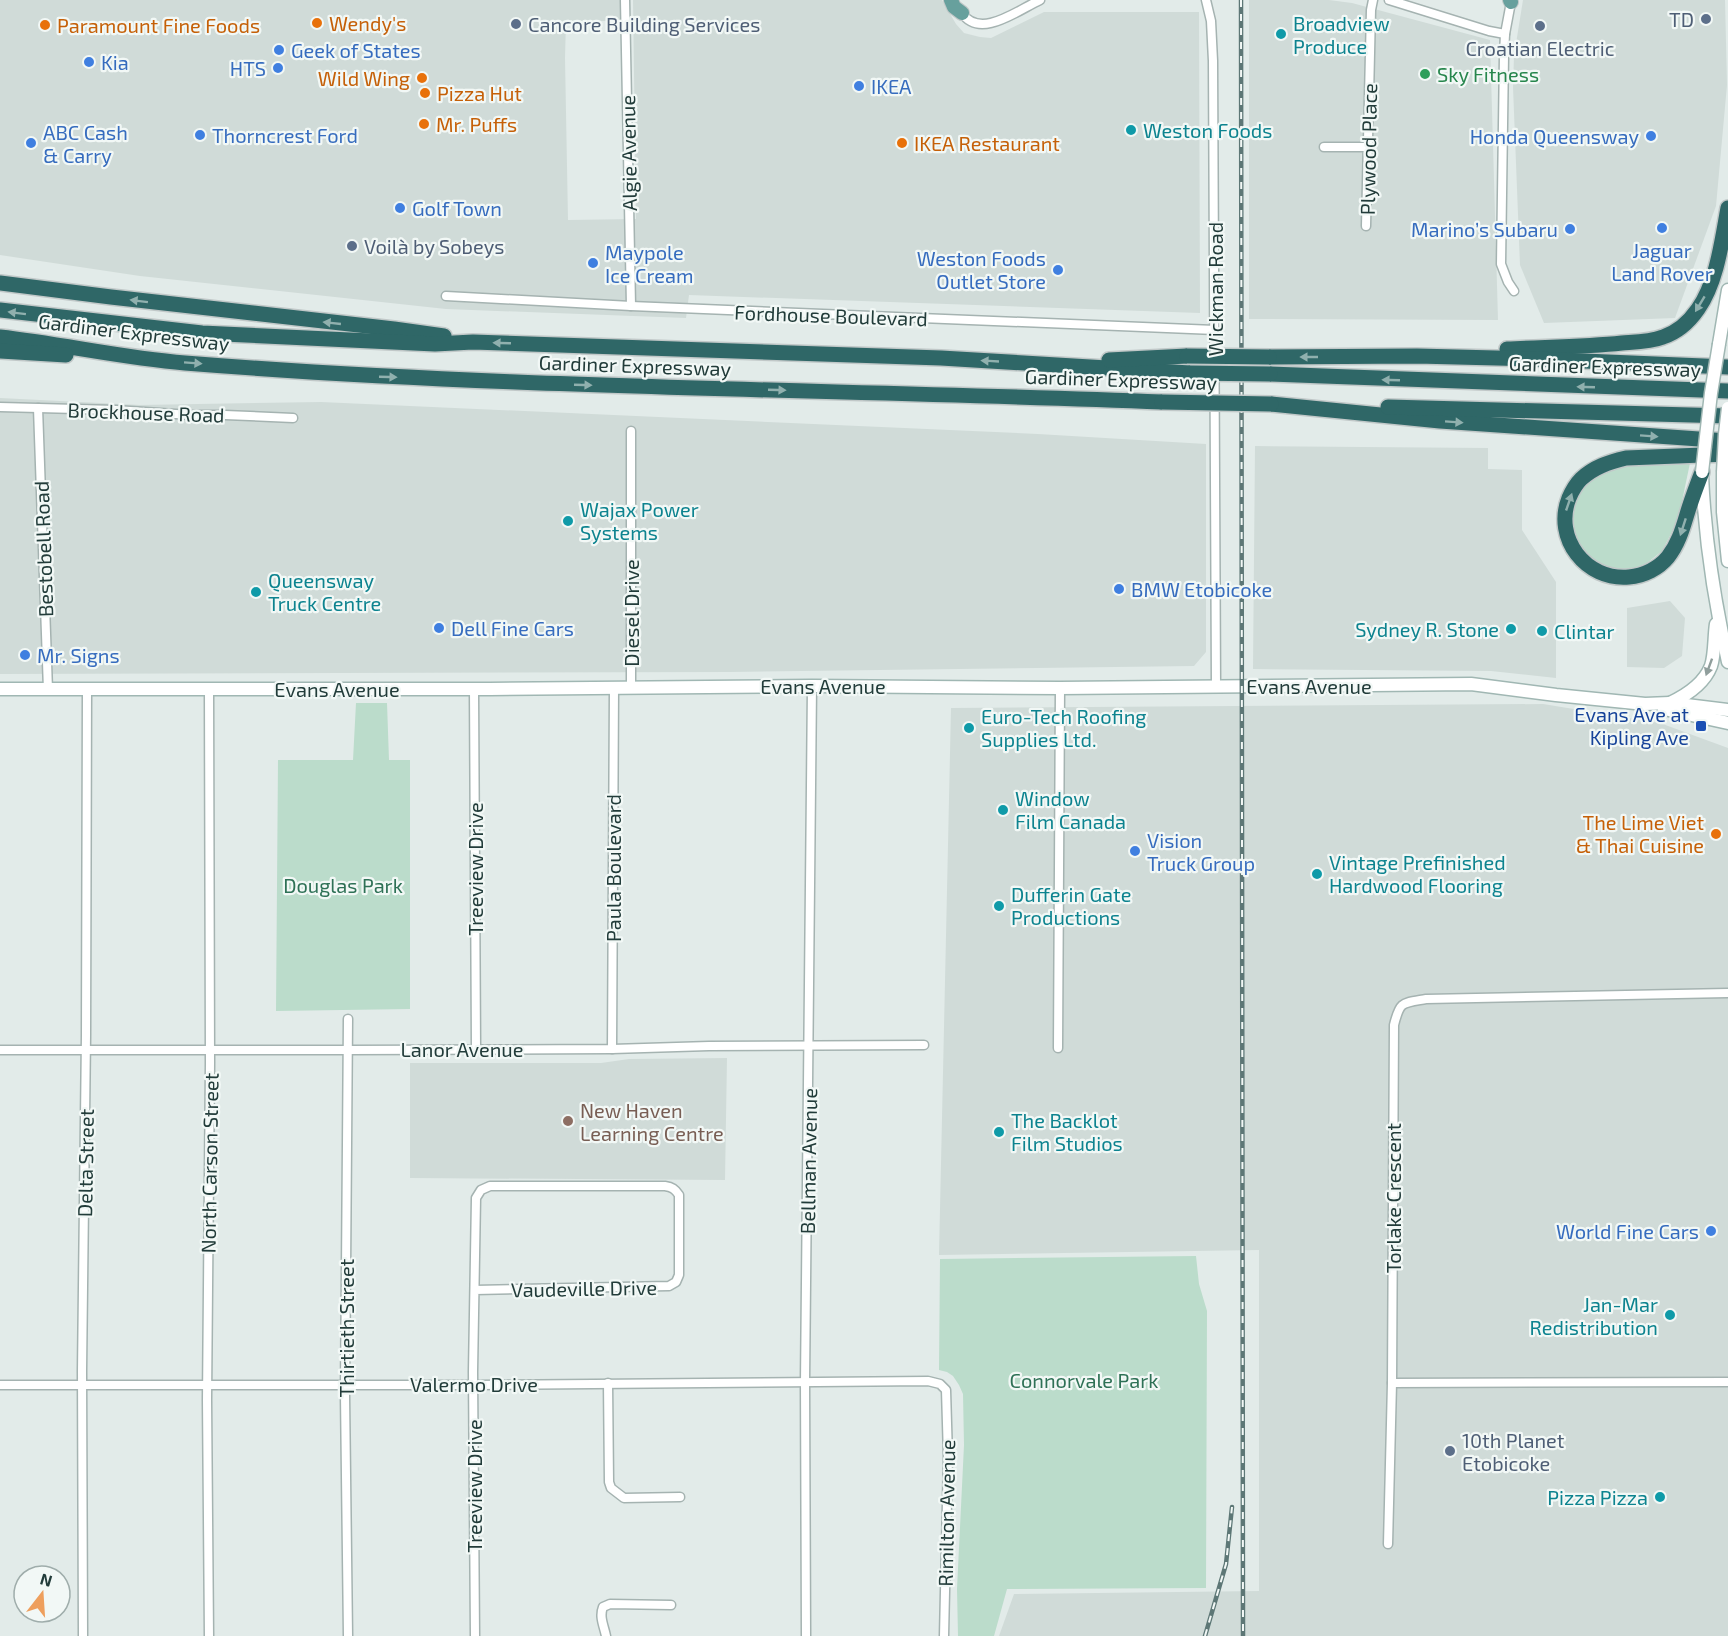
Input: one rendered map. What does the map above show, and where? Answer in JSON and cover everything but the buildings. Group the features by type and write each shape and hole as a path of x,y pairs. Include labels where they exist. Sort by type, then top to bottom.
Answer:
{"highway":[{"path":"1417,356 1612,344 1665,337 1684,325 1699,308 1706,295 1714,271 1728,208"},
{"path":"0,283 394,329 473,342"},
{"name":"Gardiner Expressway","path":"0,310 202,333 435,344 473,342 929,358 1190,373 1728,391"},
{"name":"Gardiner Expressway","path":"0,337 135,358 378,377 1162,402 1728,416"},
{"path":"0,351 135,358"},
{"name":"Gardiner Expressway","path":"1049,364 1187,356 1417,356 1728,367"},
{"name":"Gardiner Expressway","path":"1271,404 1440,422 1728,441"},
{"path":"1702,472 1682,531 1669,555 1660,565 1636,577 1608,576 1593,570 1574,550 1566,532 1564,520 1566,507 1580,480 1591,471 1610,461 1626,458 1728,454"}],"main road":[{"path":"951,0 954,7 962,6"},
{"path":"1728,290 1711,393 1702,472 1707,548 1717,614 1728,662"},
{"path":"1728,408 1723,472 1723,512 1728,561"},
{"path":"1670,703 1689,693 1705,677 1712,665 1717,614"},
{"name":"Evans Avenue","path":"0,689 812,686 1060,688 1471,684 1645,704 1728,723"},
{"name":"Evans Avenue","path":"1645,704 1670,703 1728,710"}],"street":[{"name":"Algie Avenue","path":"625,0 631,306"},
{"path":"962,6 966,18 973,23 983,25 999,20 1040,0"},
{"name":"Wickman Road","path":"1206,0 1211,21 1213,61 1216,686"},
{"name":"Plywood Place","path":"1366,226 1373,0"},
{"path":"1389,0 1505,34"},
{"path":"1511,1 1505,34 1501,264 1514,291"},
{"path":"1324,147 1369,147"},
{"name":"Fordhouse Boulevard","path":"446,296 631,306 1215,330"},
{"name":"Brockhouse Road","path":"0,406 292,418"},
{"name":"Bestobell Road","path":"38,408 48,690"},
{"name":"Diesel Drive","path":"631,431 631,688"},
{"name":"Bellman Avenue","path":"806,1636 805,1382 812,686"},
{"name":"Paula Boulevard","path":"612,1048 615,688"},
{"path":"1058,1048 1060,688"},
{"name":"Treeview Drive","path":"474,689 476,1049"},
{"name":"Delta Street","path":"83,1636 82,1386 87,690"},
{"name":"North Carson Street","path":"209,690 207,1385 209,1636"},
{"name":"Torlake Crescent","path":"1392,1383 1394,1025 1398,1009 1406,1003 1426,999 1728,993"},
{"name":"Thirtieth Street","path":"348,1019 345,1384 348,1636"},
{"name":"Lanor Avenue","path":"0,1050 348,1050 924,1045"},
{"name":"Vaudeville Drive","path":"475,1290 669,1286 676,1282 679,1275 679,1195 671,1187 490,1186 478,1193"},
{"name":"Treeview Drive","path":"475,1636 475,1202 478,1193"},
{"name":"Valermo Drive","path":"0,1385 928,1381 940,1384 946,1390"},
{"path":"1388,1544 1392,1383 1728,1382"},
{"path":"608,1383 609,1482 611,1488 624,1498 680,1497"},
{"name":"Rimilton Avenue","path":"944,1636 948,1457 946,1390"},
{"path":"606,1636 601,1613 603,1607 610,1604 671,1605"}],"shaded area":[{"path":"0,0 623,0 624,21 566,21 568,220 636,219 633,0 942,0 964,33 991,38 1044,12 1199,12 1200,313 689,295 686,318 446,309 140,276 0,255"},
{"path":"1249,0 1329,0 1352,3 1490,40 1498,320 1249,319"},
{"path":"1523,0 1725,0 1727,85 1716,206 1675,318 1544,323 1520,265 1513,87 1514,56"},
{"path":"0,398 140,405 321,402 1038,434 1206,444 1206,652 1194,666 730,672 0,674"},
{"path":"1255,446 1488,448 1488,469 1522,470 1522,530 1556,582 1556,678 1491,671 1253,669"},
{"path":"1670,601 1685,618 1682,656 1664,668 1627,667 1627,608"},
{"path":"1543,704 1660,723 1728,748 1728,1636 999,1636 1014,1594 1259,1591 1259,1250 939,1255 951,708"},
{"name":"New Haven Learning Centre","path":"727,1058 725,1180 410,1178 410,1063 601,1063 629,1059"}],"green space":[{"path":"1690,463 1675,526 1662,551 1647,563 1632,570 1612,569 1595,563 1572,538 1571,504 1582,485 1616,465"},
{"name":"Douglas Park","path":"356,703 387,703 389,760 410,760 410,1009 276,1011 278,760 353,760"},
{"name":"Connorvale Park","path":"1196,1256 1199,1284 1207,1311 1206,1588 1007,1589 994,1636 958,1636 957,1589 964,1445 963,1394 953,1376 939,1370 940,1259"}],"railway":[{"path":"1241,0 1243,1636"},
{"path":"1205,1636 1226,1564 1232,1507"}],"place":[{"name":"TD","path":"1706,19"},
{"name":"Wendy's","path":"317,23"},
{"name":"Cancore Building Services","path":"516,24"},
{"name":"Paramount Fine Foods","path":"45,25"},
{"name":"Croatian Electric","path":"1540,26"},
{"name":"Broadview Produce","path":"1281,34"},
{"name":"Geek of States","path":"279,50"},
{"name":"Kia","path":"89,62"},
{"name":"HTS","path":"278,68"},
{"name":"Sky Fitness","path":"1425,74"},
{"name":"Wild Wing","path":"422,78"},
{"name":"IKEA","path":"859,86"},
{"name":"Pizza Hut","path":"425,93"},
{"name":"Mr. Puffs","path":"424,124"},
{"name":"Weston Foods","path":"1131,130"},
{"name":"Thorncrest Ford","path":"200,135"},
{"name":"Honda Queensway","path":"1651,136"},
{"name":"ABC Cash & Carry","path":"31,143"},
{"name":"IKEA Restaurant","path":"902,143"},
{"name":"Golf Town","path":"400,208"},
{"name":"Jaguar Land Rover","path":"1662,228"},
{"name":"Marino’s Subaru","path":"1570,229"},
{"name":"Voilà by Sobeys","path":"352,246"},
{"name":"Maypole Ice Cream","path":"593,263"},
{"name":"Weston Foods Outlet Store","path":"1058,270"},
{"name":"Wajax Power Systems","path":"568,521"},
{"name":"BMW Etobicoke","path":"1119,589"},
{"name":"Queensway Truck Centre","path":"256,592"},
{"name":"Dell Fine Cars","path":"439,628"},
{"name":"Sydney R. Stone","path":"1511,629"},
{"name":"Clintar","path":"1542,631"},
{"name":"Mr. Signs","path":"25,655"},
{"name":"Evans Ave at Kipling Ave","path":"1701,726"},
{"name":"Euro-Tech Roofing Supplies Ltd.","path":"969,728"},
{"name":"Window Film Canada","path":"1003,810"},
{"name":"The Lime Viet & Thai Cuisine","path":"1716,834"},
{"name":"Vision Truck Group","path":"1135,851"},
{"name":"Vintage Prefinished Hardwood Flooring","path":"1317,874"},
{"name":"Dufferin Gate Productions","path":"999,906"},
{"name":"New Haven Learning Centre","path":"568,1121"},
{"name":"The Backlot Film Studios","path":"999,1132"},
{"name":"World Fine Cars","path":"1711,1231"},
{"name":"Jan-Mar Redistribution","path":"1670,1315"},
{"name":"10th Planet Etobicoke","path":"1450,1451"},
{"name":"Pizza Pizza","path":"1660,1497"}]}
